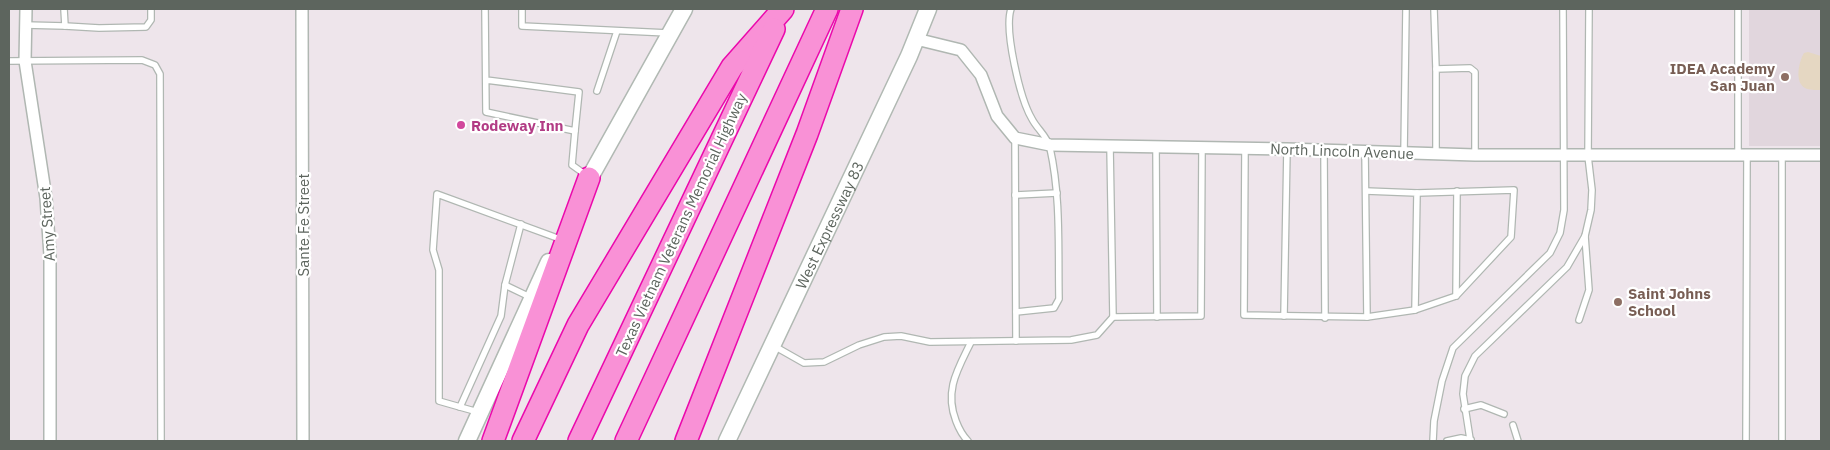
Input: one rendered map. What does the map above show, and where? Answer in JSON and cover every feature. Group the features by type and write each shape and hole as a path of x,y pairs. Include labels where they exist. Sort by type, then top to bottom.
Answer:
{"highway":[{"path":"525,438 578,325 732,67 784,9"},
{"name":"Texas Vietnam Veterans Memorial Highway","path":"579,441 784,9"},
{"path":"626,441 827,9"},
{"path":"686,441 807,134 852,9"},
{"path":"492,441 589,178"}],"main road":[{"path":"467,441 589,178 684,9"},
{"path":"916,39 917,9"},
{"name":"West Expressway 83","path":"727,441 916,39 928,9"}],"street":[{"name":"Amy Street","path":"26,9 25,61 46,198 50,255 50,441"},
{"name":"Sante Fe Street","path":"302,9 303,441"},
{"path":"916,39 961,50 981,75 996,116 1015,138"},
{"name":"North Lincoln Avenue","path":"1015,138 1050,145 1245,148 1475,155 1821,154"}],"lane":[{"path":"64,9 65,26"},
{"path":"26,25 99,28 146,27 152,20 151,9"},
{"path":"485,9 486,112 575,131"},
{"path":"522,9 522,26 670,33"},
{"path":"1011,9 1008,18 1014,61 1031,118 1050,145 1057,193 1059,299 1054,308 1016,312"},
{"path":"1404,153 1406,9"},
{"path":"1434,9 1436,154"},
{"path":"1433,441 1434,422 1442,381 1453,348 1550,253 1560,233 1564,210 1562,156 1563,9"},
{"path":"1447,441 1461,438 1472,440 1464,409 1463,394 1465,376 1475,356 1567,267 1585,236 1591,210 1588,156 1589,9"},
{"path":"1738,9 1743,154 1746,441"},
{"path":"597,92 617,31"},
{"path":"9,61 142,60 155,66 160,74 161,441"},
{"path":"1436,69 1470,68 1475,72 1475,155"},
{"path":"486,80 579,92 572,164 589,178"},
{"path":"1015,138 1016,341"},
{"path":"772,346 804,363 824,362 859,345 884,337 900,336 930,342 971,342 1071,340 1097,335 1113,317 1110,146"},
{"path":"1156,147 1157,317"},
{"path":"1113,317 1201,316 1202,148"},
{"path":"1245,148 1244,315 1325,318 1367,317 1415,310 1456,296 1511,237 1514,190 1417,193 1366,191"},
{"path":"1284,316 1287,149"},
{"path":"1324,150 1325,318"},
{"path":"1366,151 1367,317"},
{"path":"1782,154 1782,441"},
{"path":"1456,191 1456,296"},
{"path":"1015,196 1057,193"},
{"path":"1415,310 1417,193"},
{"path":"480,413 439,401 439,270 433,250 437,194 560,240"},
{"path":"460,407 502,316 505,285 521,224"},
{"path":"1579,320 1589,290 1585,236"},
{"path":"505,285 532,298"},
{"path":"968,441 962,436 950,406 954,377 971,342"},
{"path":"1464,409 1482,405 1504,414"},
{"path":"1513,425 1518,441"}],"shaded area":[{"name":"IDEA Academy San Juan","path":"1749,9 1821,9 1821,146 1749,146"},
{"path":"1808,52 1821,56 1821,90 1805,88 1800,81 1800,61 1804,53"}],"place":[{"name":"IDEA Academy San Juan","path":"1785,77"},
{"name":"Rodeway Inn","path":"461,125"},
{"name":"Saint Johns School","path":"1618,302"}]}
